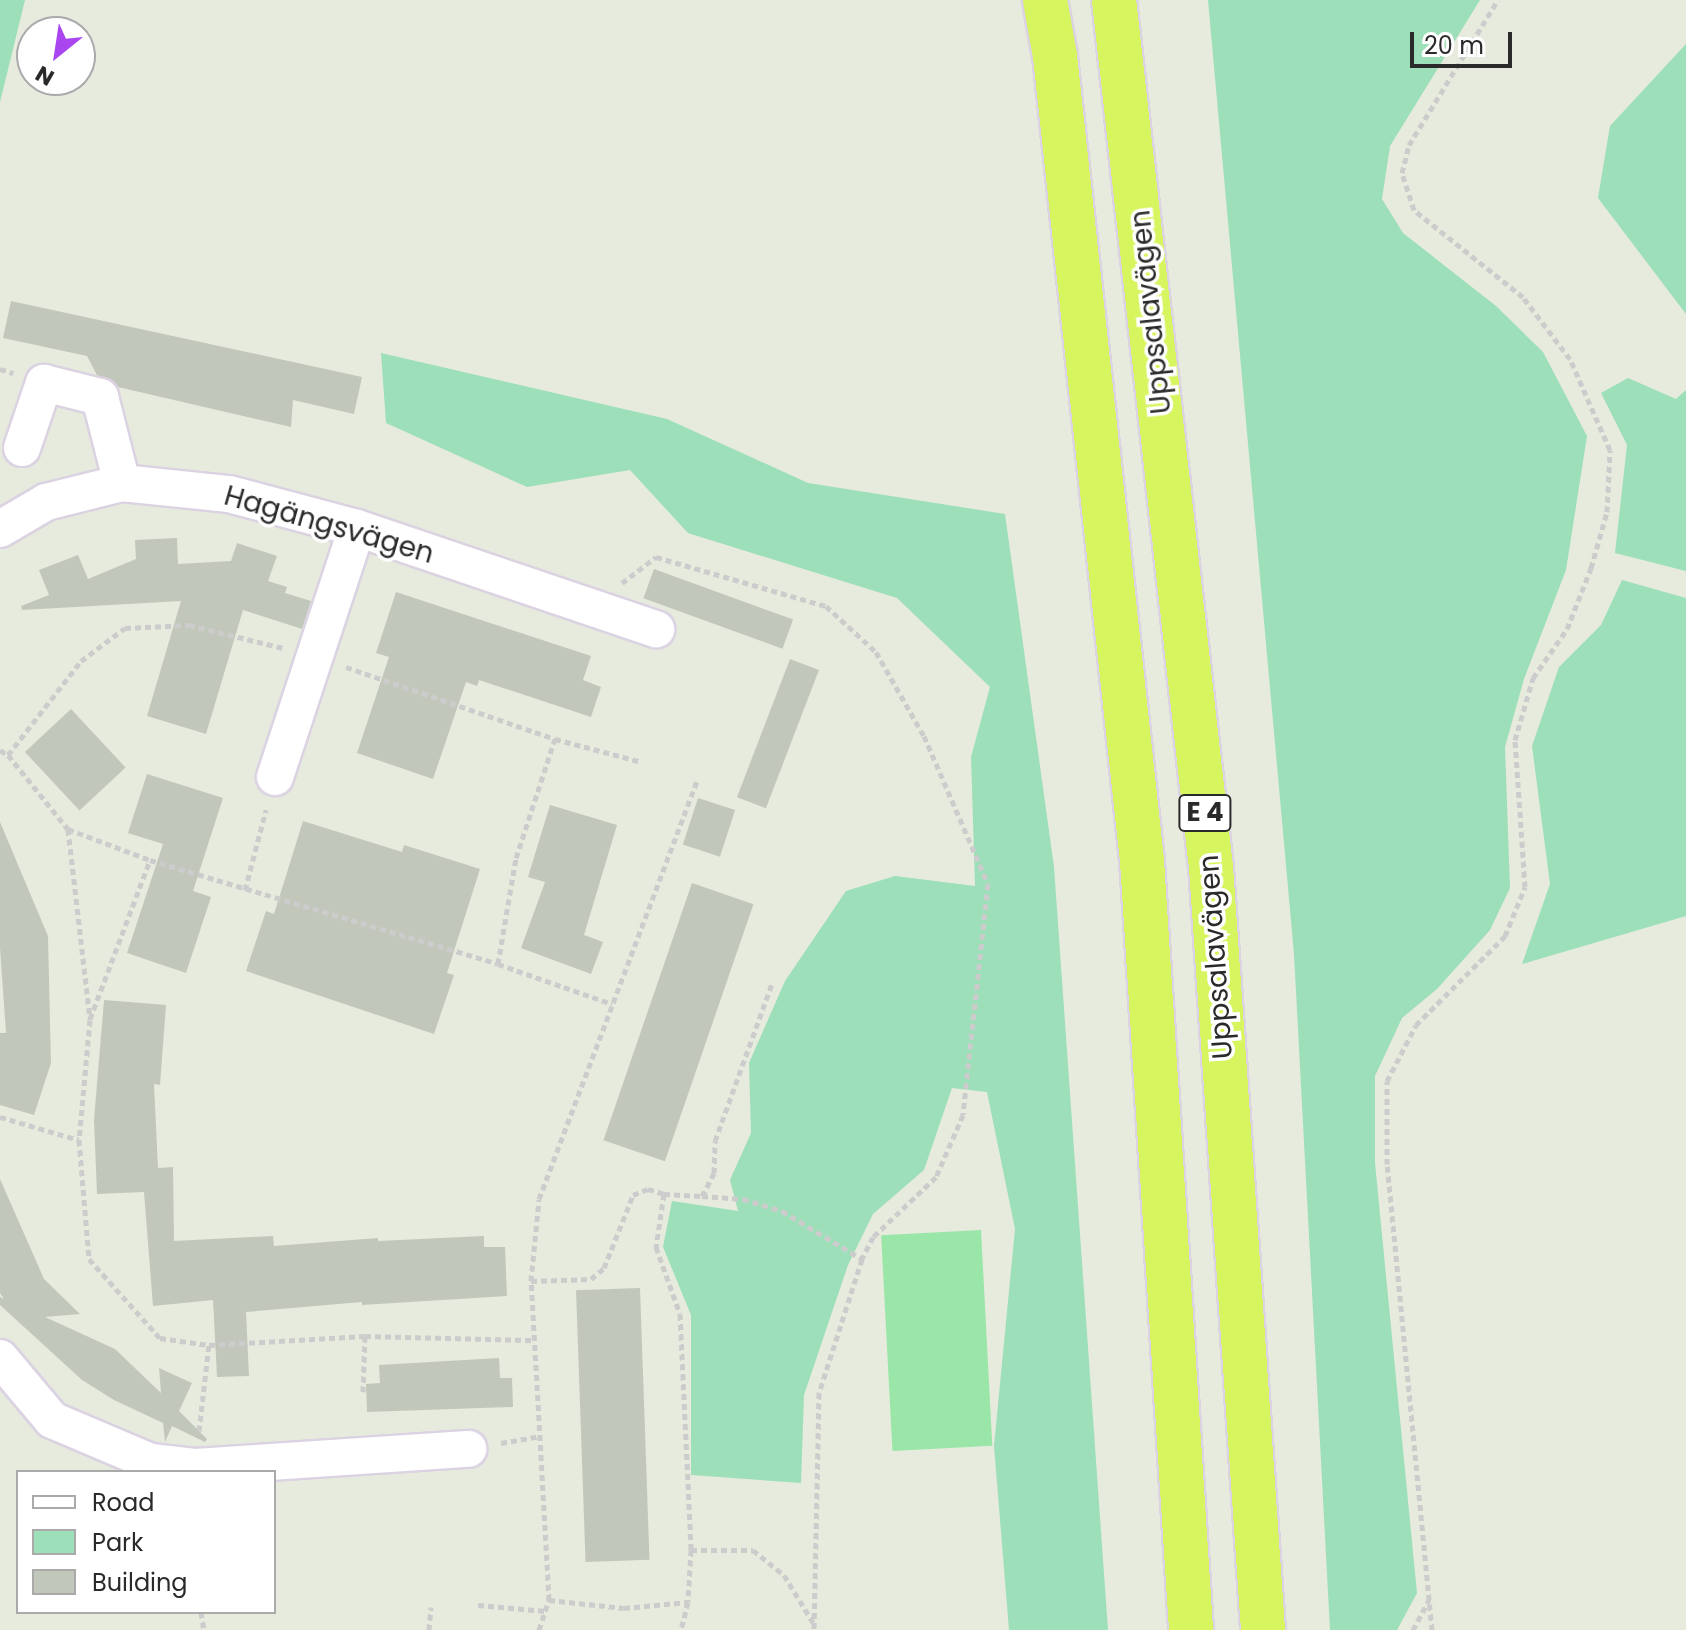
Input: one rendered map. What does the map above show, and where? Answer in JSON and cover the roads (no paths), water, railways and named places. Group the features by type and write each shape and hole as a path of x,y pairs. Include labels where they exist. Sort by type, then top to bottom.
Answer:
{"highway":[{"name":"E 4","path":"1045,0 1055,56 1142,861 1191,1630"},
{"name":"Uppsalavägen","path":"1114,0 1211,867 1263,1630"}],"street":[{"path":"46,502 11,445 44,383 100,397 122,483"},
{"name":"Hagängsvägen","path":"0,529 46,502 122,483 229,494 357,528 656,629"},
{"path":"275,777 357,528"},
{"path":"0,1358 52,1420 151,1462 195,1467 468,1449"}]}
